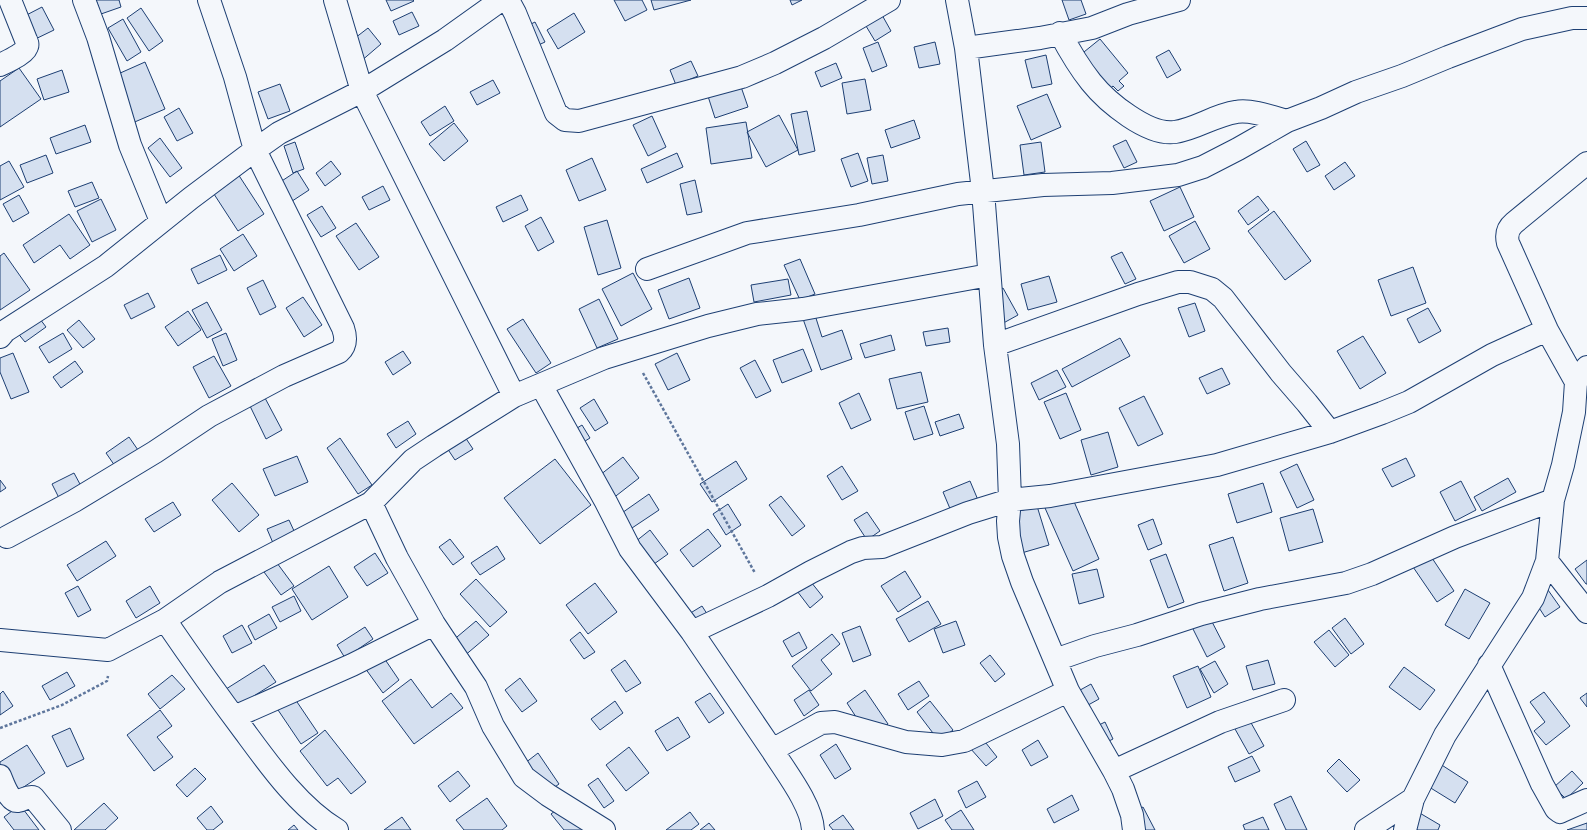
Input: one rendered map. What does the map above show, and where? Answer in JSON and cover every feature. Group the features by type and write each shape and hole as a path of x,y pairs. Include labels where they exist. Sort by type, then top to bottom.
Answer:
{"street":[{"path":"0,65 26,50 28,46 10,0"},
{"path":"84,0 98,37 130,145 161,221"},
{"path":"7,536 74,501 155,452 209,416 284,376 339,352 344,346 345,335 343,328 255,150 235,77 209,0"},
{"path":"335,0 362,91 514,396"},
{"path":"2,332 106,266 161,221 279,133 362,91 445,40 501,0"},
{"path":"508,0 515,13 556,113 565,120 579,121 742,77 775,63 824,38 889,0"},
{"path":"957,0 966,48 983,190 995,345 1008,444 1010,500 1008,520 1009,537 1013,556 1022,582 1068,690 1114,771 1123,790 1132,815 1134,830"},
{"path":"966,48 1040,38 1092,28 1128,14 1179,0"},
{"path":"647,269 747,233 859,215 958,194 983,190 1043,185 1112,183 1178,175 1203,167 1287,121 1356,92 1402,76 1522,29 1572,18 1587,18"},
{"path":"1060,34 1071,54 1099,91 1129,116 1152,129 1162,132 1175,133 1237,111 1287,121"},
{"path":"1405,830 1413,799 1445,735 1533,598 1547,561 1553,500 1563,466 1582,374 1547,330 1508,243 1507,232 1514,222 1587,163"},
{"path":"0,640 108,650 165,620 220,582 371,503 413,460 514,396 541,386 604,358 708,326 758,314 803,309 989,275"},
{"path":"995,345 1144,292 1178,282 1198,284 1212,289 1223,298 1280,373 1307,403 1330,432"},
{"path":"692,632 768,596 851,552 863,548 882,547 968,513 1010,500 1050,496 1217,465 1330,432 1409,402 1492,355 1547,330"},
{"path":"541,386 606,502 630,549 692,632 772,750 809,810 813,823 813,830"},
{"path":"1055,660 1095,646 1137,635 1201,614 1260,599 1346,583 1372,574 1455,537 1553,500"},
{"path":"371,503 397,558 434,624 476,686 493,726 524,777 548,795 604,830"},
{"path":"1547,561 1587,612"},
{"path":"165,620 280,779 323,822 337,830"},
{"path":"234,717 345,668 434,624"},
{"path":"1489,666 1542,784 1556,808 1562,812 1587,800"},
{"path":"772,750 821,723 835,722 906,742 942,745 964,741 1068,690"},
{"path":"1114,771 1220,722 1284,700"},
{"path":"0,776 11,798 15,801 19,801 29,796 33,797 60,830"},
{"path":"1366,830 1413,799"}],"path":[{"path":"630,349 768,596"},
{"path":"0,728 62,705 107,681 109,663 108,650"}],"building":[{"path":"96,0 119,0 121,7 101,14"},
{"path":"386,0 413,0 414,1 391,11"},
{"path":"614,0 642,0 647,10 625,21"},
{"path":"651,0 691,0 654,10"},
{"path":"790,0 802,0 792,5"},
{"path":"1062,0 1081,0 1086,14 1069,20"},
{"path":"877,6 891,31 875,41 860,16"},
{"path":"42,7 54,30 25,44 13,22"},
{"path":"141,8 163,41 149,51 127,18"},
{"path":"412,12 419,26 399,35 393,21"},
{"path":"574,13 585,32 558,49 547,30"},
{"path":"123,19 141,52 127,61 108,28"},
{"path":"535,22 545,42 532,48 521,29"},
{"path":"368,28 381,44 360,62 346,45"},
{"path":"1100,39 1128,73 1119,81 1124,86 1118,91 1113,86 1107,91 1079,56"},
{"path":"878,42 887,66 872,72 863,48"},
{"path":"935,42 940,64 919,68 914,47"},
{"path":"1169,50 1181,70 1167,78 1156,57"},
{"path":"1046,55 1052,84 1032,88 1025,60"},
{"path":"691,61 698,76 676,85 670,70"},
{"path":"145,62 165,109 130,124 109,78"},
{"path":"836,63 842,78 821,87 815,72"},
{"path":"19,68 41,99 0,127 0,81"},
{"path":"62,70 69,92 44,100 37,79"},
{"path":"738,78 748,107 715,118 706,90"},
{"path":"865,79 871,110 847,114 842,83"},
{"path":"493,80 500,93 477,105 470,92"},
{"path":"280,84 290,111 268,119 258,92"},
{"path":"1047,94 1061,127 1031,140 1017,106"},
{"path":"445,106 454,121 430,136 421,122"},
{"path":"179,108 193,133 177,141 164,117"},
{"path":"807,111 815,151 799,155 791,114"},
{"path":"779,115 798,150 766,167 747,132"},
{"path":"652,116 666,147 648,156 633,125"},
{"path":"914,120 920,138 891,148 885,130"},
{"path":"746,122 752,158 711,164 706,128"},
{"path":"454,123 468,141 444,161 429,144"},
{"path":"85,125 91,142 56,154 50,138"},
{"path":"160,138 182,168 170,177 148,148"},
{"path":"1126,140 1137,162 1124,168 1113,146"},
{"path":"1306,141 1320,165 1307,172 1293,149"},
{"path":"295,142 304,169 293,173 284,146"},
{"path":"1041,142 1045,172 1024,175 1020,145"},
{"path":"677,153 683,167 647,183 641,169"},
{"path":"858,153 868,181 851,187 841,159"},
{"path":"46,155 53,173 27,183 20,165"},
{"path":"883,155 888,181 872,184 867,158"},
{"path":"592,158 606,190 579,201 566,170"},
{"path":"9,161 24,187 0,200 0,166"},
{"path":"331,161 341,174 325,186 316,173"},
{"path":"1345,162 1355,176 1334,190 1325,176"},
{"path":"297,171 309,190 280,209 268,190"},
{"path":"238,174 264,214 238,231 212,191"},
{"path":"695,180 702,212 687,215 680,184"},
{"path":"92,182 99,198 75,207 68,191"},
{"path":"383,186 390,200 369,210 362,197"},
{"path":"1180,187 1194,217 1164,231 1150,201"},
{"path":"19,195 29,213 13,222 3,204"},
{"path":"521,195 528,210 503,222 496,207"},
{"path":"1258,196 1269,210 1248,225 1238,211"},
{"path":"101,199 116,230 92,242 77,211"},
{"path":"322,206 336,228 321,237 307,215"},
{"path":"1274,211 1311,261 1285,280 1248,231"},
{"path":"69,214 90,245 70,259 60,245 34,263 23,245"},
{"path":"541,217 554,242 538,251 525,226"},
{"path":"607,220 621,268 598,275 584,227"},
{"path":"1195,221 1210,249 1184,263 1169,236"},
{"path":"356,223 379,257 359,270 336,236"},
{"path":"243,234 257,256 234,271 220,249"},
{"path":"1122,252 1136,279 1125,284 1111,257"},
{"path":"4,253 30,290 0,310 0,256"},
{"path":"220,255 227,270 198,284 191,269"},
{"path":"800,259 815,294 800,300 784,265"},
{"path":"1413,267 1426,303 1391,316 1378,280"},
{"path":"633,273 652,309 621,326 602,289"},
{"path":"1049,276 1057,302 1028,310 1021,284"},
{"path":"689,278 700,308 669,319 658,290"},
{"path":"788,279 791,295 754,302 751,285"},
{"path":"263,280 276,307 260,315 247,288"},
{"path":"1003,288 1018,315 998,326 982,299"},
{"path":"148,293 155,307 131,319 124,305"},
{"path":"303,297 322,325 304,337 286,308"},
{"path":"599,299 618,339 597,348 579,309"},
{"path":"207,302 222,330 207,338 192,310"},
{"path":"1195,303 1205,331 1189,337 1178,308"},
{"path":"1428,308 1441,331 1419,343 1407,319"},
{"path":"188,311 201,330 178,346 165,327"},
{"path":"814,312 822,337 842,330 852,359 821,370 802,316"},
{"path":"37,315 46,327 25,342 16,331"},
{"path":"523,319 551,363 536,373 507,329"},
{"path":"79,320 95,339 83,348 67,330"},
{"path":"948,328 950,342 926,346 923,332"},
{"path":"63,333 72,349 49,363 39,347"},
{"path":"226,333 237,360 223,366 212,339"},
{"path":"891,335 895,350 865,358 860,344"},
{"path":"1363,336 1386,373 1360,389 1337,351"},
{"path":"1120,338 1130,356 1072,387 1062,369"},
{"path":"803,349 812,371 782,383 773,360"},
{"path":"403,351 411,363 393,375 385,362"},
{"path":"13,353 29,392 11,399 0,372 0,358"},
{"path":"677,353 690,380 668,390 655,364"},
{"path":"214,356 231,386 209,398 193,367"},
{"path":"755,360 771,391 756,398 740,368"},
{"path":"75,361 83,372 61,388 53,377"},
{"path":"1222,368 1230,384 1207,394 1199,378"},
{"path":"1057,370 1066,387 1039,400 1031,383"},
{"path":"921,372 928,402 897,409 889,379"},
{"path":"859,393 871,420 851,429 839,403"},
{"path":"1066,393 1081,430 1060,439 1044,402"},
{"path":"1144,396 1163,434 1138,446 1119,408"},
{"path":"265,398 282,430 266,439 250,406"},
{"path":"594,399 608,423 595,431 580,408"},
{"path":"924,406 933,434 914,440 905,412"},
{"path":"959,414 964,428 940,436 935,422"},
{"path":"408,421 416,434 396,448 387,434"},
{"path":"582,425 590,438 569,451 561,438"},
{"path":"1108,432 1118,467 1091,475 1081,440"},
{"path":"463,434 473,449 455,460 445,445"},
{"path":"129,437 138,450 115,466 106,453"},
{"path":"340,438 372,485 358,494 327,448"},
{"path":"297,456 308,482 275,496 263,469"},
{"path":"623,457 639,478 603,506 586,486"},
{"path":"1406,458 1415,476 1392,487 1382,469"},
{"path":"555,459 591,505 540,544 504,498"},
{"path":"736,461 747,479 712,502 700,484"},
{"path":"1297,464 1314,500 1297,508 1280,472"},
{"path":"842,466 858,491 842,500 827,476"},
{"path":"74,473 81,486 59,498 52,484"},
{"path":"1508,478 1516,492 1482,511 1474,497"},
{"path":"0,480 6,488 0,492"},
{"path":"970,481 978,500 951,511 943,492"},
{"path":"1461,481 1476,510 1455,521 1440,492"},
{"path":"232,483 259,515 239,532 212,500"},
{"path":"1263,483 1272,512 1237,523 1228,494"},
{"path":"649,494 659,510 629,530 619,515"},
{"path":"781,496 805,526 792,536 769,505"},
{"path":"1072,497 1099,559 1073,571 1045,508"},
{"path":"173,502 181,515 154,532 145,519"},
{"path":"728,504 741,525 726,535 713,514"},
{"path":"1037,506 1049,545 1018,554 1006,515"},
{"path":"1313,509 1323,542 1289,551 1280,518"},
{"path":"867,512 880,531 867,540 854,520"},
{"path":"1153,519 1162,544 1148,550 1138,525"},
{"path":"289,520 295,533 273,543 267,529"},
{"path":"708,529 721,546 693,567 680,550"},
{"path":"650,530 668,554 647,569 630,546"},
{"path":"1233,537 1248,583 1224,591 1209,545"},
{"path":"450,539 464,557 453,565 439,547"},
{"path":"106,541 116,556 77,581 67,565"},
{"path":"497,546 505,559 480,575 471,563"},
{"path":"1428,552 1454,591 1437,602 1411,564"},
{"path":"375,553 388,573 367,586 354,567"},
{"path":"1166,554 1184,602 1168,608 1150,560"},
{"path":"1587,560 1587,584 1586,584 1575,569"},
{"path":"277,563 294,586 281,595 264,572"},
{"path":"329,566 348,597 312,620 292,589"},
{"path":"1097,569 1104,597 1079,604 1072,574"},
{"path":"905,571 921,597 898,612 881,586"},
{"path":"807,577 823,597 810,608 794,587"},
{"path":"476,579 507,612 490,627 460,594"},
{"path":"595,583 617,612 588,634 566,605"},
{"path":"78,586 91,610 78,617 65,593"},
{"path":"150,586 160,603 136,618 126,601"},
{"path":"1465,589 1490,603 1469,639 1445,625"},
{"path":"1548,590 1560,607 1545,617 1534,600"},
{"path":"294,596 301,611 280,622 272,607"},
{"path":"928,601 941,624 909,642 896,619"},
{"path":"702,606 711,620 679,620"},
{"path":"269,614 277,628 255,640 248,626"},
{"path":"1209,616 1225,647 1207,657 1191,625"},
{"path":"1345,618 1364,644 1351,654 1332,628"},
{"path":"476,621 489,635 463,657 451,642"},
{"path":"956,621 965,645 943,653 934,629"},
{"path":"242,625 252,643 232,653 223,636"},
{"path":"860,626 871,655 853,662 842,633"},
{"path":"365,627 373,639 345,658 337,645"},
{"path":"1329,630 1349,655 1335,667 1314,642"},
{"path":"580,632 595,652 584,659 570,640"},
{"path":"799,632 807,648 792,657 783,641"},
{"path":"832,634 840,644 821,660 832,674 811,691 792,666"},
{"path":"382,655 399,680 383,693 365,668"},
{"path":"990,655 1005,674 995,682 980,663"},
{"path":"625,660 641,683 626,692 611,670"},
{"path":"1268,660 1275,684 1253,690 1246,666"},
{"path":"1215,661 1228,684 1214,693 1200,669"},
{"path":"264,665 276,682 227,713 215,696"},
{"path":"1198,666 1211,697 1187,708 1173,676"},
{"path":"1404,667 1435,690 1420,710 1389,687"},
{"path":"67,672 75,686 50,700 42,686"},
{"path":"172,675 185,689 160,709 148,694"},
{"path":"520,678 537,701 522,712 505,690"},
{"path":"411,679 432,708 451,693 463,708 414,744 382,701"},
{"path":"919,681 929,696 908,710 898,694"},
{"path":"1091,684 1099,699 1081,709 1073,694"},
{"path":"809,690 819,705 804,716 794,700"},
{"path":"865,690 888,724 869,737 847,703"},
{"path":"3,691 13,706 0,715 0,694"},
{"path":"1544,692 1570,726 1546,745 1534,731 1545,722 1530,702"},
{"path":"710,693 724,713 709,723 695,702"},
{"path":"1587,693 1587,707 1580,698"},
{"path":"293,696 318,733 301,744 276,707"},
{"path":"615,701 623,713 600,730 591,719"},
{"path":"930,701 953,730 939,741 917,712"},
{"path":"160,710 172,726 157,737 173,757 154,771 127,735"},
{"path":"678,717 690,737 667,751 655,731"},
{"path":"1250,721 1264,746 1249,754 1235,729"},
{"path":"1105,722 1113,739 1095,748 1087,731"},
{"path":"70,728 84,759 67,767 52,736"},
{"path":"325,730 366,782 351,794 338,778 327,786 300,751"},
{"path":"982,738 997,757 986,766 970,748"},
{"path":"1038,740 1048,757 1031,766 1022,750"},
{"path":"836,744 851,769 835,779 820,755"},
{"path":"27,745 45,773 7,798 0,787 0,762"},
{"path":"629,747 649,773 626,791 606,765"},
{"path":"538,753 559,784 541,797 520,767"},
{"path":"1252,756 1260,771 1235,782 1228,767"},
{"path":"1339,759 1360,780 1347,792 1327,771"},
{"path":"1434,760 1468,782 1455,803 1421,782"},
{"path":"195,768 206,779 187,797 176,785"},
{"path":"458,771 470,786 450,802 438,786"},
{"path":"1572,771 1583,783 1566,799 1554,787"},
{"path":"598,778 614,801 604,808 588,785"},
{"path":"977,781 986,797 966,808 958,791"},
{"path":"1072,795 1079,810 1054,823 1047,809"},
{"path":"1291,796 1307,830 1286,830 1274,804"},
{"path":"487,798 507,826 502,830 464,830 456,820"},
{"path":"572,798 585,830 564,830 551,814"},
{"path":"935,799 943,816 918,829 910,813"},
{"path":"104,803 118,818 105,830 74,830"},
{"path":"20,805 39,830 14,830 4,817"},
{"path":"211,806 223,822 213,830 207,830 197,818"},
{"path":"1143,807 1155,830 1134,830 1126,815"},
{"path":"961,810 974,830 952,830 945,820"},
{"path":"690,812 699,824 691,830 666,830"},
{"path":"1418,812 1440,825 1438,830 1418,830 1410,826"},
{"path":"843,815 854,830 833,830 829,825"},
{"path":"402,817 411,830 384,830"},
{"path":"1263,817 1269,830 1245,830 1243,825"},
{"path":"709,823 715,830 700,830"},
{"path":"1587,823 1587,830 1567,830"},
{"path":"294,825 298,830 288,830"}]}
